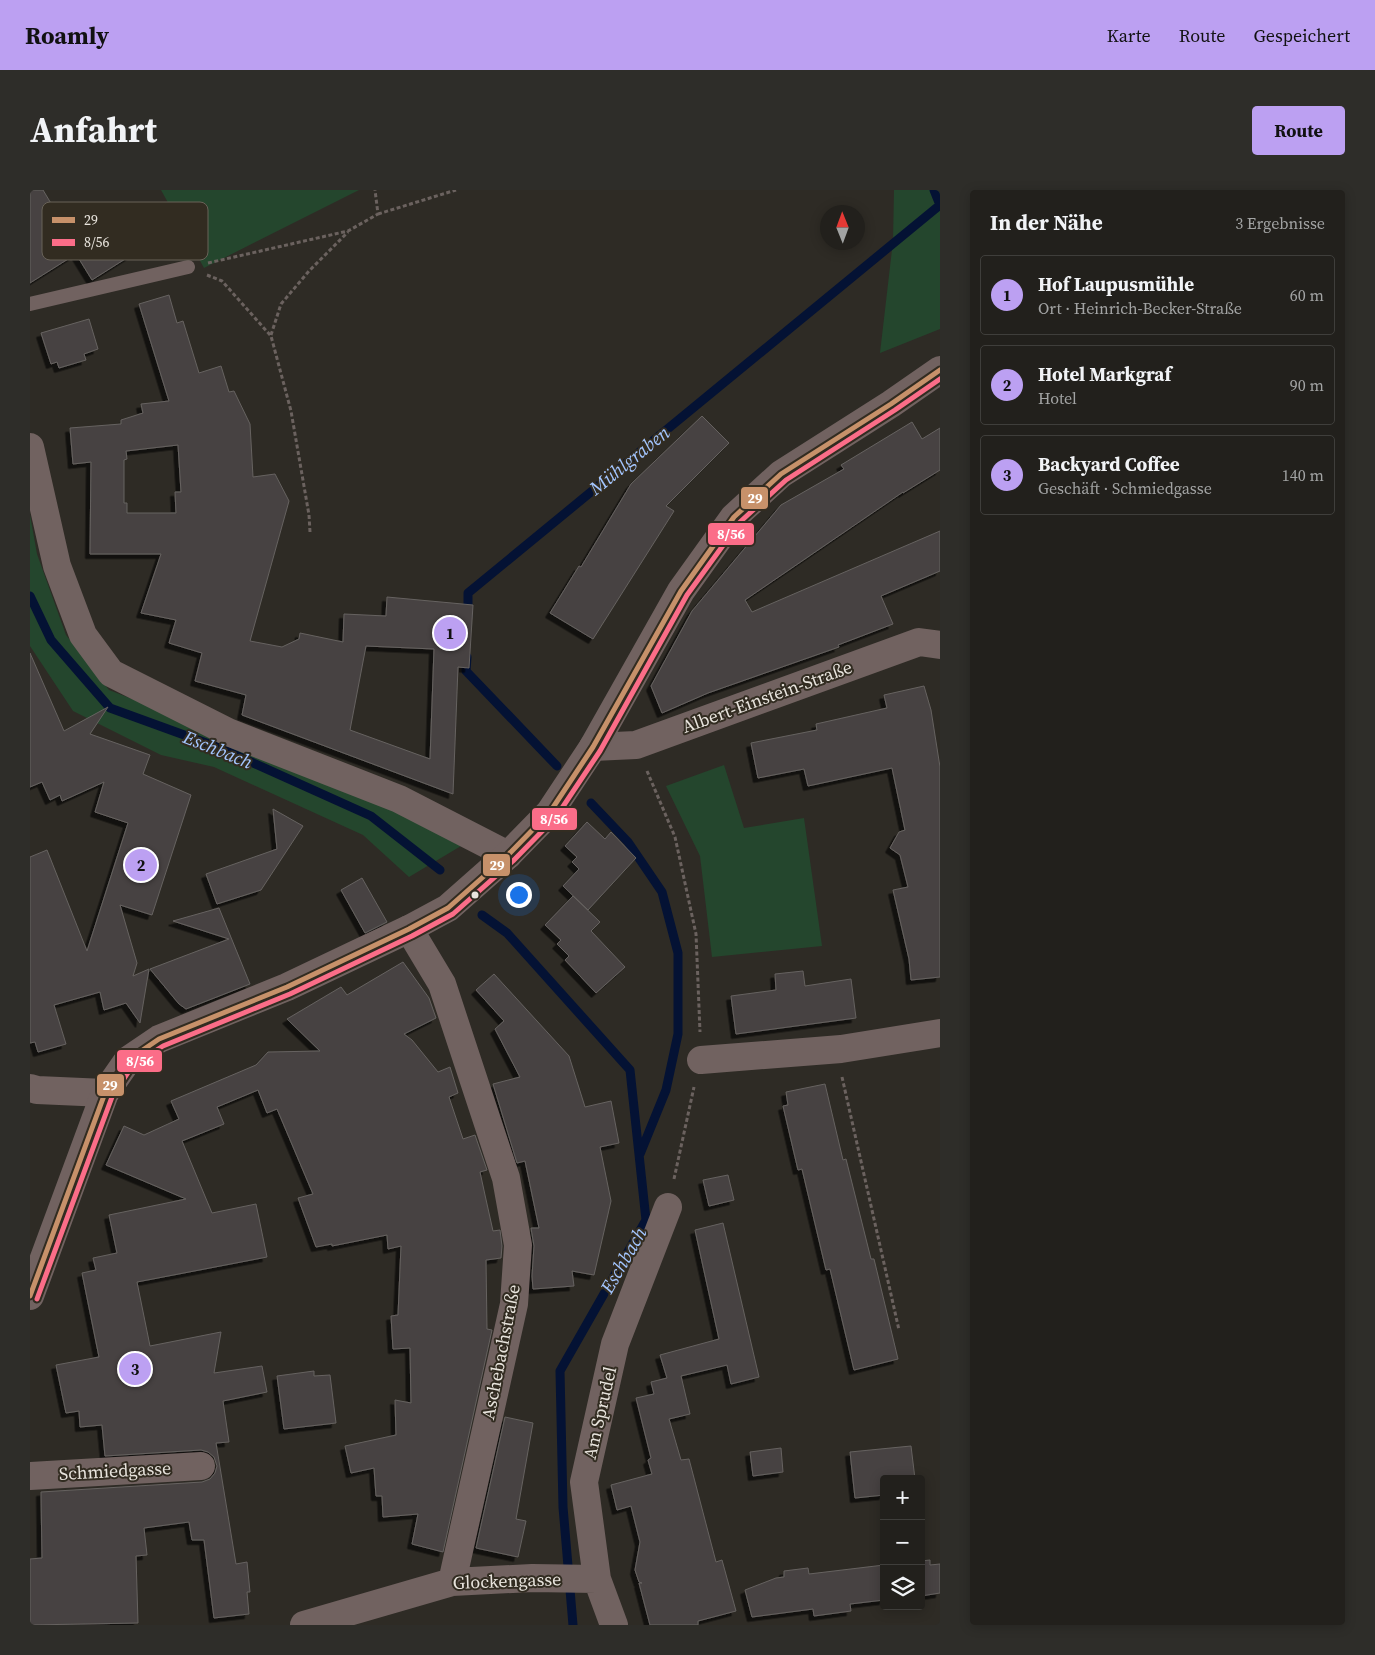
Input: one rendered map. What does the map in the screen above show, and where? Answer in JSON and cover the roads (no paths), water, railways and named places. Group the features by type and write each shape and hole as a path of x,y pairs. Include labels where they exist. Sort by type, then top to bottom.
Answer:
{"street":[{"path":"30,1296 105,1093 128,1060 159,1039 287,987 409,929 448,908 508,855 550,812 593,747 681,591 734,517 780,474 891,404 940,370"},
{"path":"30,446 57,566 83,635 111,674 228,732 399,799 508,855"},
{"name":"Albert-Einstein-Straße","path":"593,747 636,745 919,642 940,645"},
{"name":"Aschebachstraße","path":"409,929 442,984 506,1178 518,1245 514,1304 452,1582"},
{"path":"701,1060 842,1049 940,1033"},
{"path":"30,1088 37,1090 105,1093"},
{"name":"Am Sprudel","path":"614,1625 597,1579 584,1482 615,1344 668,1207"},
{"name":"Schmiedgasse","path":"30,1476 201,1466"},
{"name":"Glockengasse","path":"304,1625 452,1582 532,1578 597,1579"}],"lane":[{"path":"30,304 188,267"}],"waterway":[{"name":"Mühlgraben","path":"468,616 468,593 940,205 934,190"},
{"name":"Eschbach","path":"30,596 51,640 110,708 220,748 371,816 440,870"},
{"name":"Mühlgraben","path":"467,657 466,671 557,766"},
{"name":"Mühlgraben","path":"591,803 628,842 662,892 678,953 678,1034 666,1090 640,1154"},
{"name":"Eschbach","path":"482,915 507,933 630,1070 646,1220 560,1371 563,1507 573,1625"}],"place":[{"name":"Hof Laupusmühle","path":"450,633"},
{"name":"Hotel Markgraf","path":"141,865"},
{"name":"Backyard Coffee","path":"135,1369"}]}
